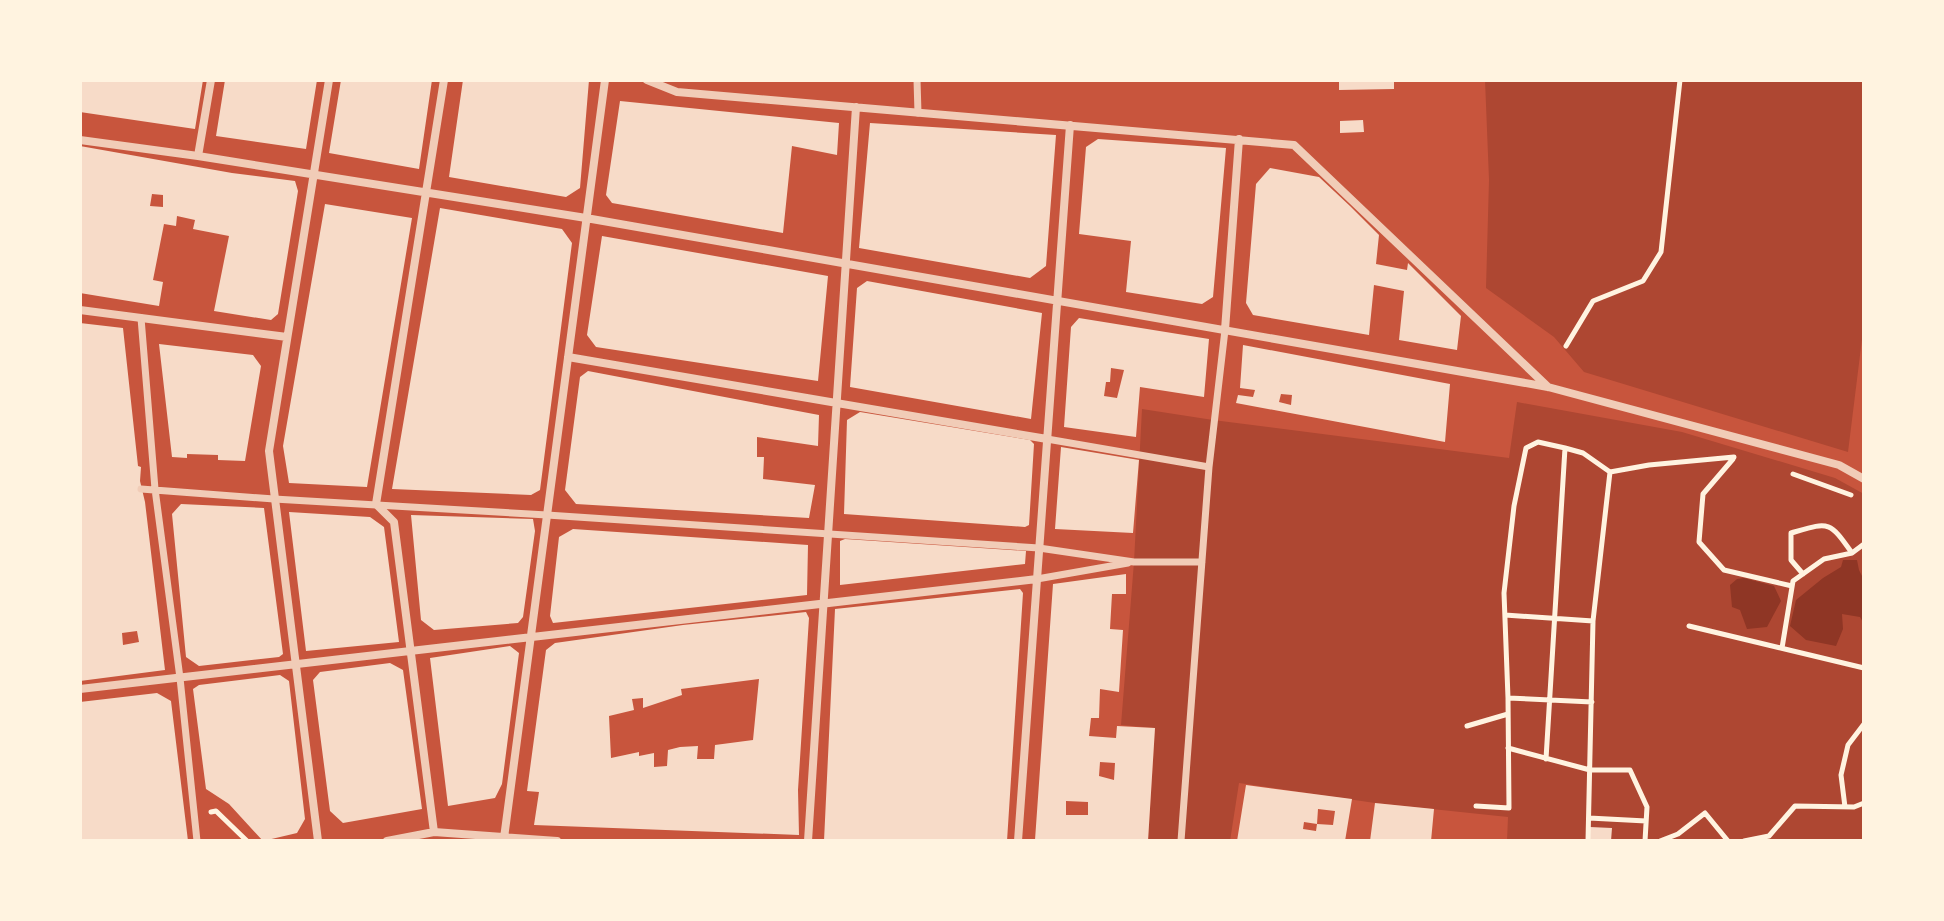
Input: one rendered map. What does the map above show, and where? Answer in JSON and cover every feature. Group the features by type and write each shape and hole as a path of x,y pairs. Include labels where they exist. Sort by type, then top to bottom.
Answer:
{"street":[{"path":"198,156 211,80"},
{"path":"318,841 269,451 329,80"},
{"path":"376,504 444,80"},
{"path":"504,838 605,80"},
{"path":"647,80 677,92 1294,145 1548,387"},
{"path":"917,80 918,113"},
{"path":"808,841 856,107"},
{"path":"1018,841 1070,125"},
{"path":"1181,841 1209,467 1225,330 1239,139"},
{"path":"80,140 586,218 1548,387 1839,465 1864,479"},
{"path":"80,310 287,337"},
{"path":"141,318 155,489 180,678 197,841"},
{"path":"568,357 1209,467"},
{"path":"141,489 1039,548 1134,562 1202,562"},
{"path":"376,504 394,522 434,832"},
{"path":"80,689 1037,579 1134,562"},
{"path":"387,841 434,832 557,841"}],"path":[{"path":"1566,346 1593,301 1643,281 1661,252 1680,80"},
{"path":"1476,806 1509,808 1504,593 1514,506 1526,448 1538,442 1583,453 1610,472 1735,457 1703,494 1699,542 1724,570 1792,586"},
{"path":"1546,759 1565,448"},
{"path":"1588,841 1593,621 1610,472"},
{"path":"1789,473 1864,499"},
{"path":"1803,574 1791,560 1791,533 1819,525 1835,529 1852,553"},
{"path":"1782,648 1793,581 1824,559 1852,553 1864,544"},
{"path":"1505,615 1593,621"},
{"path":"1689,626 1864,668"},
{"path":"1508,698 1592,702"},
{"path":"1467,726 1508,714"},
{"path":"1845,807 1841,775 1848,745 1864,724"},
{"path":"1508,748 1590,770 1630,770 1647,807 1645,841"},
{"path":"1744,841 1769,836 1795,806 1854,807 1864,803"},
{"path":"194,814 216,811 247,841"},
{"path":"1660,841 1678,834 1705,813 1728,841"},
{"path":"1589,818 1646,821"}],"shaded area":[{"path":"1485,80 1864,80 1864,323 1848,452 1584,372 1554,337 1486,288 1489,180"},
{"path":"1517,402 1682,432 1835,478 1864,494 1864,841 1507,841 1508,817 1375,803 1239,783 1230,841 1148,841 1155,728 1121,725 1142,409 1509,458"},
{"path":"1843,560 1857,560 1864,580 1864,624 1860,617 1842,614 1843,629 1836,646 1806,640 1790,626 1796,600 1841,567"},
{"path":"1744,578 1774,586 1781,601 1767,627 1747,629 1740,610 1732,607 1730,585"}],"building":[{"path":"80,80 203,80 195,129 80,112"},
{"path":"225,80 317,80 306,149 216,136"},
{"path":"341,80 432,80 419,169 329,153"},
{"path":"463,80 589,80 580,188 566,197 449,177"},
{"path":"1339,80 1394,80 1394,89 1339,90"},
{"path":"620,101 839,123 837,155 792,146 783,233 612,203 606,195"},
{"path":"1363,120 1364,132 1340,133 1340,121"},
{"path":"870,123 1056,135 1046,266 1030,278 859,248"},
{"path":"1098,139 1226,148 1213,297 1202,304 1126,292 1131,241 1079,234 1086,147"},
{"path":"80,146 295,181 298,191 278,314 271,320 214,311 229,236 193,229 195,220 177,216 176,226 164,224 153,280 163,282 159,306 80,293","holes":["152,194 163,195 163,207 150,206"]},
{"path":"1270,168 1319,177 1350,206 1379,235 1376,264 1407,270 1408,263 1461,316 1457,350 1399,340 1404,291 1374,285 1369,335 1253,315 1246,303 1256,184"},
{"path":"325,204 412,218 367,487 289,483 283,446"},
{"path":"440,208 562,229 572,243 540,490 531,495 392,489"},
{"path":"602,236 828,276 818,381 596,347 587,335"},
{"path":"867,281 1042,313 1031,419 850,387 857,288"},
{"path":"1079,318 1209,339 1204,397 1140,387 1136,437 1064,427 1071,327","holes":["1111,368 1124,370 1117,398 1104,396 1106,382 1110,382"]},
{"path":"80,323 123,328 165,670 80,681","holes":["137,631 139,642 123,645 122,633"]},
{"path":"159,344 253,355 261,366 245,461 218,460 218,455 172,457"},
{"path":"1243,345 1450,384 1445,442 1236,403 1238,395 1253,397 1255,390 1240,388","holes":["1281,394 1292,395 1291,405 1279,402"]},
{"path":"588,371 819,415 818,446 757,437 757,457 764,457 763,479 815,485 809,518 576,504 565,490 580,377"},
{"path":"860,412 1030,440 1034,444 1029,525 844,514 847,420"},
{"path":"1061,447 1139,460 1133,533 1055,529"},
{"path":"181,504 264,508 283,654 279,657 199,666 186,657 172,514"},
{"path":"289,512 370,517 384,527 399,642 306,651"},
{"path":"411,515 533,519 535,531 523,617 518,623 434,630 421,620"},
{"path":"573,529 808,545 807,595 553,623 550,616 559,537"},
{"path":"840,541 1026,551 1025,564 840,585"},
{"path":"1126,574 1126,594 1112,594 1110,629 1123,630 1119,692 1100,689 1099,718 1091,718 1089,736 1116,738 1117,726 1155,728 1148,841 1035,840 1053,584","holes":["1100,762 1115,763 1114,780 1099,776","1066,801 1088,802 1088,815 1066,815"]},
{"path":"1020,589 1023,593 1007,841 824,841 835,609"},
{"path":"806,612 809,618 798,790 799,835 534,825 539,792 527,791 546,650 555,643","holes":["759,679 753,740 715,745 714,759 697,759 698,746 668,750 667,766 654,767 654,753 639,756 639,752 611,758 609,716 634,710 632,699 643,698 643,708 682,695 681,689"]},
{"path":"510,646 519,653 502,784 495,798 448,806 430,658"},
{"path":"390,663 403,670 422,809 343,823 330,811 313,680 320,672"},
{"path":"280,675 289,681 305,819 297,833 263,841 229,804 206,789 193,689 199,685"},
{"path":"157,693 171,701 188,841 80,841 80,702"},
{"path":"1246,785 1352,799 1345,841 1237,841","holes":["1318,809 1335,811 1333,825 1317,824","1304,822 1317,824 1316,831 1303,829"]},
{"path":"1375,803 1434,809 1431,841 1370,841"},
{"path":"1590,827 1612,828 1611,841 1590,841"}]}
